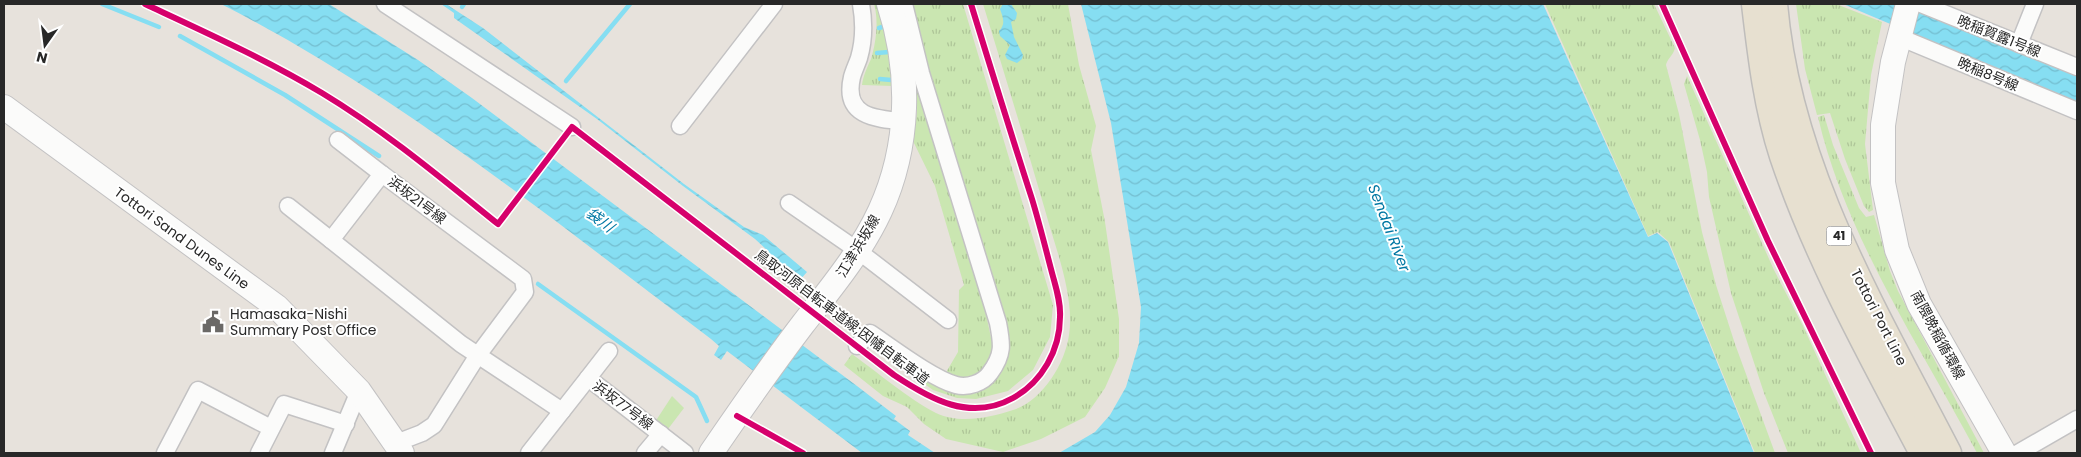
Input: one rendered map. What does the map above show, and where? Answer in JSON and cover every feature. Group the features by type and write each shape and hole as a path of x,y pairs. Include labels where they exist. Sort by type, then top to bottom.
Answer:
{"main road":[{"name":"Tottori Port Line","path":"1755,4 1768,96 1783,154 1807,220 1879,369 1923,453"},
{"name":"Tottori Port Line","path":"1774,4 1787,91 1820,197 1948,453"}],"street":[{"path":"386,4 572,127"},
{"path":"680,126 774,4"},
{"path":"861,4 862,43 852,76 852,100 866,115 876,119 903,121"},
{"name":"江津浜坂線","path":"711,453 750,396 837,282 883,202 900,147 905,103 899,33 889,4"},
{"path":"857,346 870,333 937,376 956,385 974,384 986,378 997,364 1002,347 998,323 921,74 904,4"},
{"name":"南隈晩稲循環線","path":"1908,4 1882,124 1883,183 1897,250 1919,304 2004,453"},
{"name":"晩稲賀露1号線","path":"1922,4 2077,68"},
{"path":"2019,44 2035,4"},
{"name":"晩稲8号線","path":"1900,35 2077,111"},
{"name":"Tottori Sand Dunes Line","path":"4,107 277,308 359,391 399,448"},
{"path":"338,140 382,174"},
{"name":"浜坂21号線","path":"331,240 382,174 524,279 525,292 478,355 434,425 399,448"},
{"path":"789,203 857,250 948,320"},
{"path":"288,206 461,344 562,411"},
{"name":"浜坂77号線","path":"609,351 588,378 685,453"},
{"path":"529,453 588,378"},
{"path":"165,453 198,390 271,428"},
{"path":"333,453 359,391"},
{"path":"259,453 284,404 346,424"},
{"path":"2018,453 2077,419"},
{"path":"645,453 661,434"}],"green space":[{"path":"874,4 880,4 886,23 893,86 862,85 871,59 875,39 877,25"},
{"path":"911,4 963,4 1053,305 1050,337 1033,370 1008,391 976,399 957,398 933,390 866,342 871,338 954,390 1003,364 969,218"},
{"path":"983,4 1068,4 1079,65 1096,126 1091,150 1105,222 1119,319 1119,356 1105,388 1085,417 1041,439 1003,452 946,439 924,424 907,407 883,396 844,365 852,354 904,393 936,413 954,418 974,419 1013,410 1033,399 1050,380 1063,358 1067,346 1070,320 1067,288"},
{"path":"1545,4 1654,4 1675,48 1666,65 1679,114 1702,232 1716,285 1735,344 1775,453 1755,453 1669,242 1658,232 1648,236"},
{"path":"1796,4 1836,4 1882,22 1871,75 1865,144 1873,210 1869,212 1864,206 1845,159 1830,113 1817,115 1805,69"},
{"path":"915,73 975,262 994,352 983,373 960,381 945,374 958,352 959,290 964,285 935,186 913,141 917,112"},
{"path":"1687,76 1774,270 1803,326 1861,453 1788,453 1764,393 1731,293 1709,197 1707,172 1700,140 1684,84"},
{"path":"1824,115 1833,145 1859,208 1866,217 1874,215 1890,271 1898,291 1984,453 1977,453 1886,289 1865,247 1830,161 1818,117"},
{"path":"672,396 684,408 668,429 655,422"}],"water":[{"name":"袋川","path":"221,4 329,4 418,60 472,98 857,386 896,416 894,419 910,431 908,435 935,453 862,453 727,351 721,360 714,355 719,346 711,339 533,204 412,118 286,39"},
{"path":"441,4 446,4 483,28 684,184 744,227 763,235 807,272 799,281 755,239 597,119 454,18 454,13"},
{"path":"1003,4 1011,4 1017,13 1016,19 1011,22 1014,37 1023,55 1022,59 1017,63 1007,59 1005,55 1010,45 1000,36 999,31 1003,26 1003,21 1000,9"},
{"name":"Sendai River","path":"1081,4 1543,4 1648,237 1657,233 1668,242 1754,453 1059,453 1095,432 1110,415 1126,387 1139,343 1141,307 1111,123"},
{"path":"1843,4 1903,4 2077,74 2077,103"}],"waterway":[{"path":"102,4 159,27"},
{"path":"566,81 630,4"},
{"path":"879,28 885,26"},
{"path":"180,36 285,95 379,156"},
{"path":"877,53 889,52"},
{"path":"880,79 891,80"},
{"path":"538,284 696,397 707,421"}],"cycle path":[{"name":"鳥取河原自転車道線;因幡自転車道","path":"145,4 257,57 322,93 390,139 498,224 572,127 894,375 936,399 966,408 981,408 997,405 1013,398 1033,383 1041,374 1053,353 1057,341 1060,305 1035,208 971,4"},
{"path":"1662,4 1768,241 1871,453"},
{"path":"737,416 803,453"}],"place":[{"name":"Hamasaka-Nishi Summary Post Office","path":"213,322"}]}
